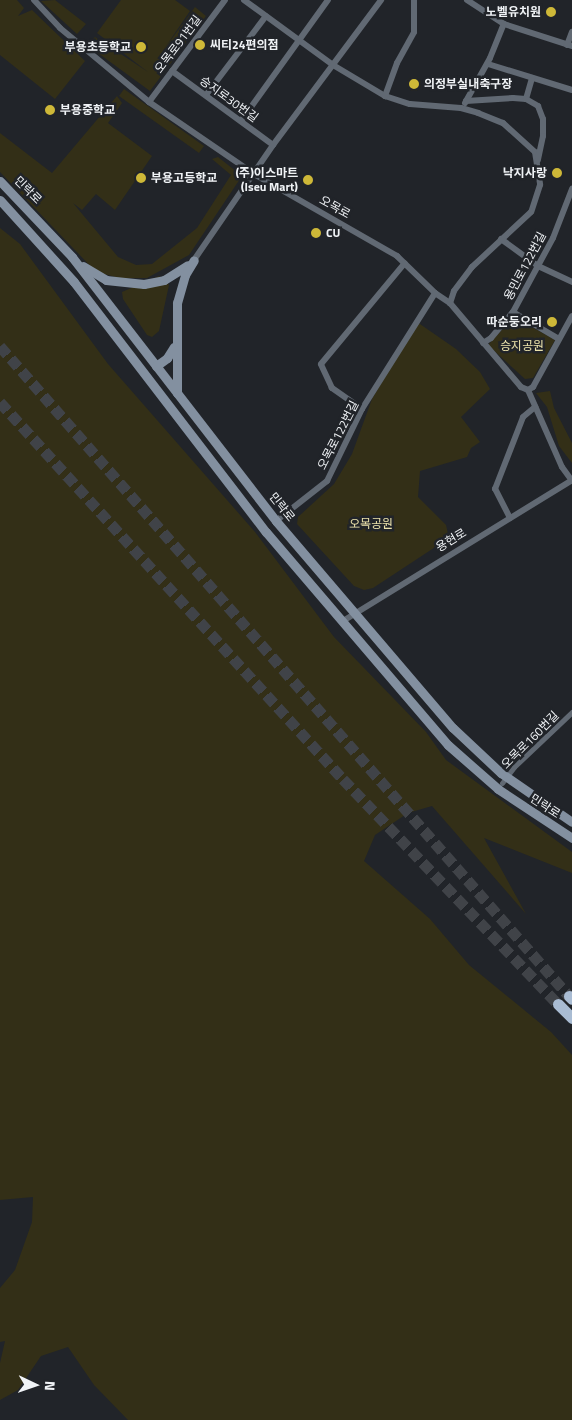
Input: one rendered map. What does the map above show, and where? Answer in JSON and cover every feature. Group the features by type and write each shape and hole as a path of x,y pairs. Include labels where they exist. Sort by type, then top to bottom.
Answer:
{"highway":[{"path":"558,1004 572,1018"}],"main road":[{"name":"민락로","path":"0,181 72,257 276,521 468,744 501,773 572,822"},
{"name":"민락로","path":"0,200 74,282 196,444 448,745 494,786 572,838"},
{"path":"72,257 106,280 136,284 164,280 194,260"},
{"path":"180,398 175,381 177,303 180,287 194,260"},
{"path":"156,366 167,358 175,345"}],"street":[{"name":"오목로","path":"34,0 60,28 149,102 254,174 373,241 405,263 435,293 450,303 521,387 528,390 572,481"},
{"name":"오목로91번길","path":"149,102 225,0"},
{"path":"244,0 333,65 386,96 428,107 461,108 503,123 535,152 538,161"},
{"path":"241,121 328,0"},
{"path":"194,260 273,145 381,0"},
{"path":"386,96 397,63 414,32 414,0"},
{"path":"467,0 504,24 570,45 572,32"},
{"path":"206,95 266,16"},
{"path":"461,108 488,64 504,24"},
{"path":"488,64 572,90"},
{"name":"승지로30번길","path":"172,71 273,145"},
{"path":"526,100 532,78"},
{"path":"450,303 454,290 472,267 501,238 516,229 531,212 540,185 538,161 543,119 538,106 526,100 466,101"},
{"name":"용민로122번길","path":"483,342 491,338 514,312 553,238 572,190"},
{"path":"501,238 538,266 572,282"},
{"path":"362,409 332,388 321,364 405,263"},
{"name":"오목로122번길","path":"276,521 327,481 362,409 435,293"},
{"path":"514,312 560,339"},
{"path":"528,390 534,387 572,316"},
{"path":"510,518 495,489 521,422 536,407"},
{"name":"용현로","path":"343,621 354,612 572,481"},
{"name":"오목로160번길","path":"502,783 514,767 572,712"}],"green space":[{"path":"0,0 17,0 24,8 18,16 32,10 85,61 55,99 0,55"},
{"path":"55,0 86,24 77,34 41,1"},
{"name":"부용초등학교","path":"121,0 175,0 190,11 162,52 195,7 206,16 150,91 87,45 95,37 148,72 97,33"},
{"name":"의정부실내축구장","path":"414,77 419,79 421,84 419,89 414,91 409,89 407,84 409,79"},
{"path":"124,89 204,146 199,153 119,96"},
{"path":"117,96 122,103 108,123 152,156 115,210 96,194 82,210 73,203 118,257 136,265 152,264 197,228 231,175 212,159 218,157 242,176 189,255 147,278 120,278 96,272 0,172 0,133 52,173"},
{"path":"0,228 20,244 108,364 255,532 334,637 426,732 446,760 572,852 572,873 484,838 526,914 432,806 408,813 375,835 364,861 430,919 469,965 551,1032 572,1055 572,1420 128,1420 94,1385 68,1347 41,1356 18,1390 0,1400 0,1363 5,1341 0,1342 0,1288 15,1270 32,1222 33,1197 0,1200"},
{"path":"159,276 169,285 159,331 152,337 147,335 123,299 122,292"},
{"name":"승지공원","path":"514,317 555,340 533,378 525,379 488,345"},
{"name":"오목공원","path":"417,322 456,349 480,372 490,389 461,417 480,442 471,448 467,457 420,471 418,497 446,525 449,538 373,588 364,590 354,586 297,524 298,517 334,484 352,454 372,399"},
{"path":"550,391 554,408 572,443 572,463 559,446 547,407 536,393"}],"tunnel":[{"path":"0,346 569,996"},
{"path":"0,402 343,779 558,1004"}],"place":[{"name":"노벨유치원","path":"551,12"},
{"name":"씨티24편의점","path":"200,45"},
{"name":"부용초등학교","path":"141,47"},
{"name":"의정부실내축구장","path":"414,84"},
{"name":"부용중학교","path":"50,110"},
{"name":"낙지사랑","path":"557,173"},
{"name":"부용고등학교","path":"141,178"},
{"name":"(주)이스마트 (Iseu Mart)","path":"308,180"},
{"name":"CU","path":"316,233"},
{"name":"따순둥오리","path":"552,322"}]}
